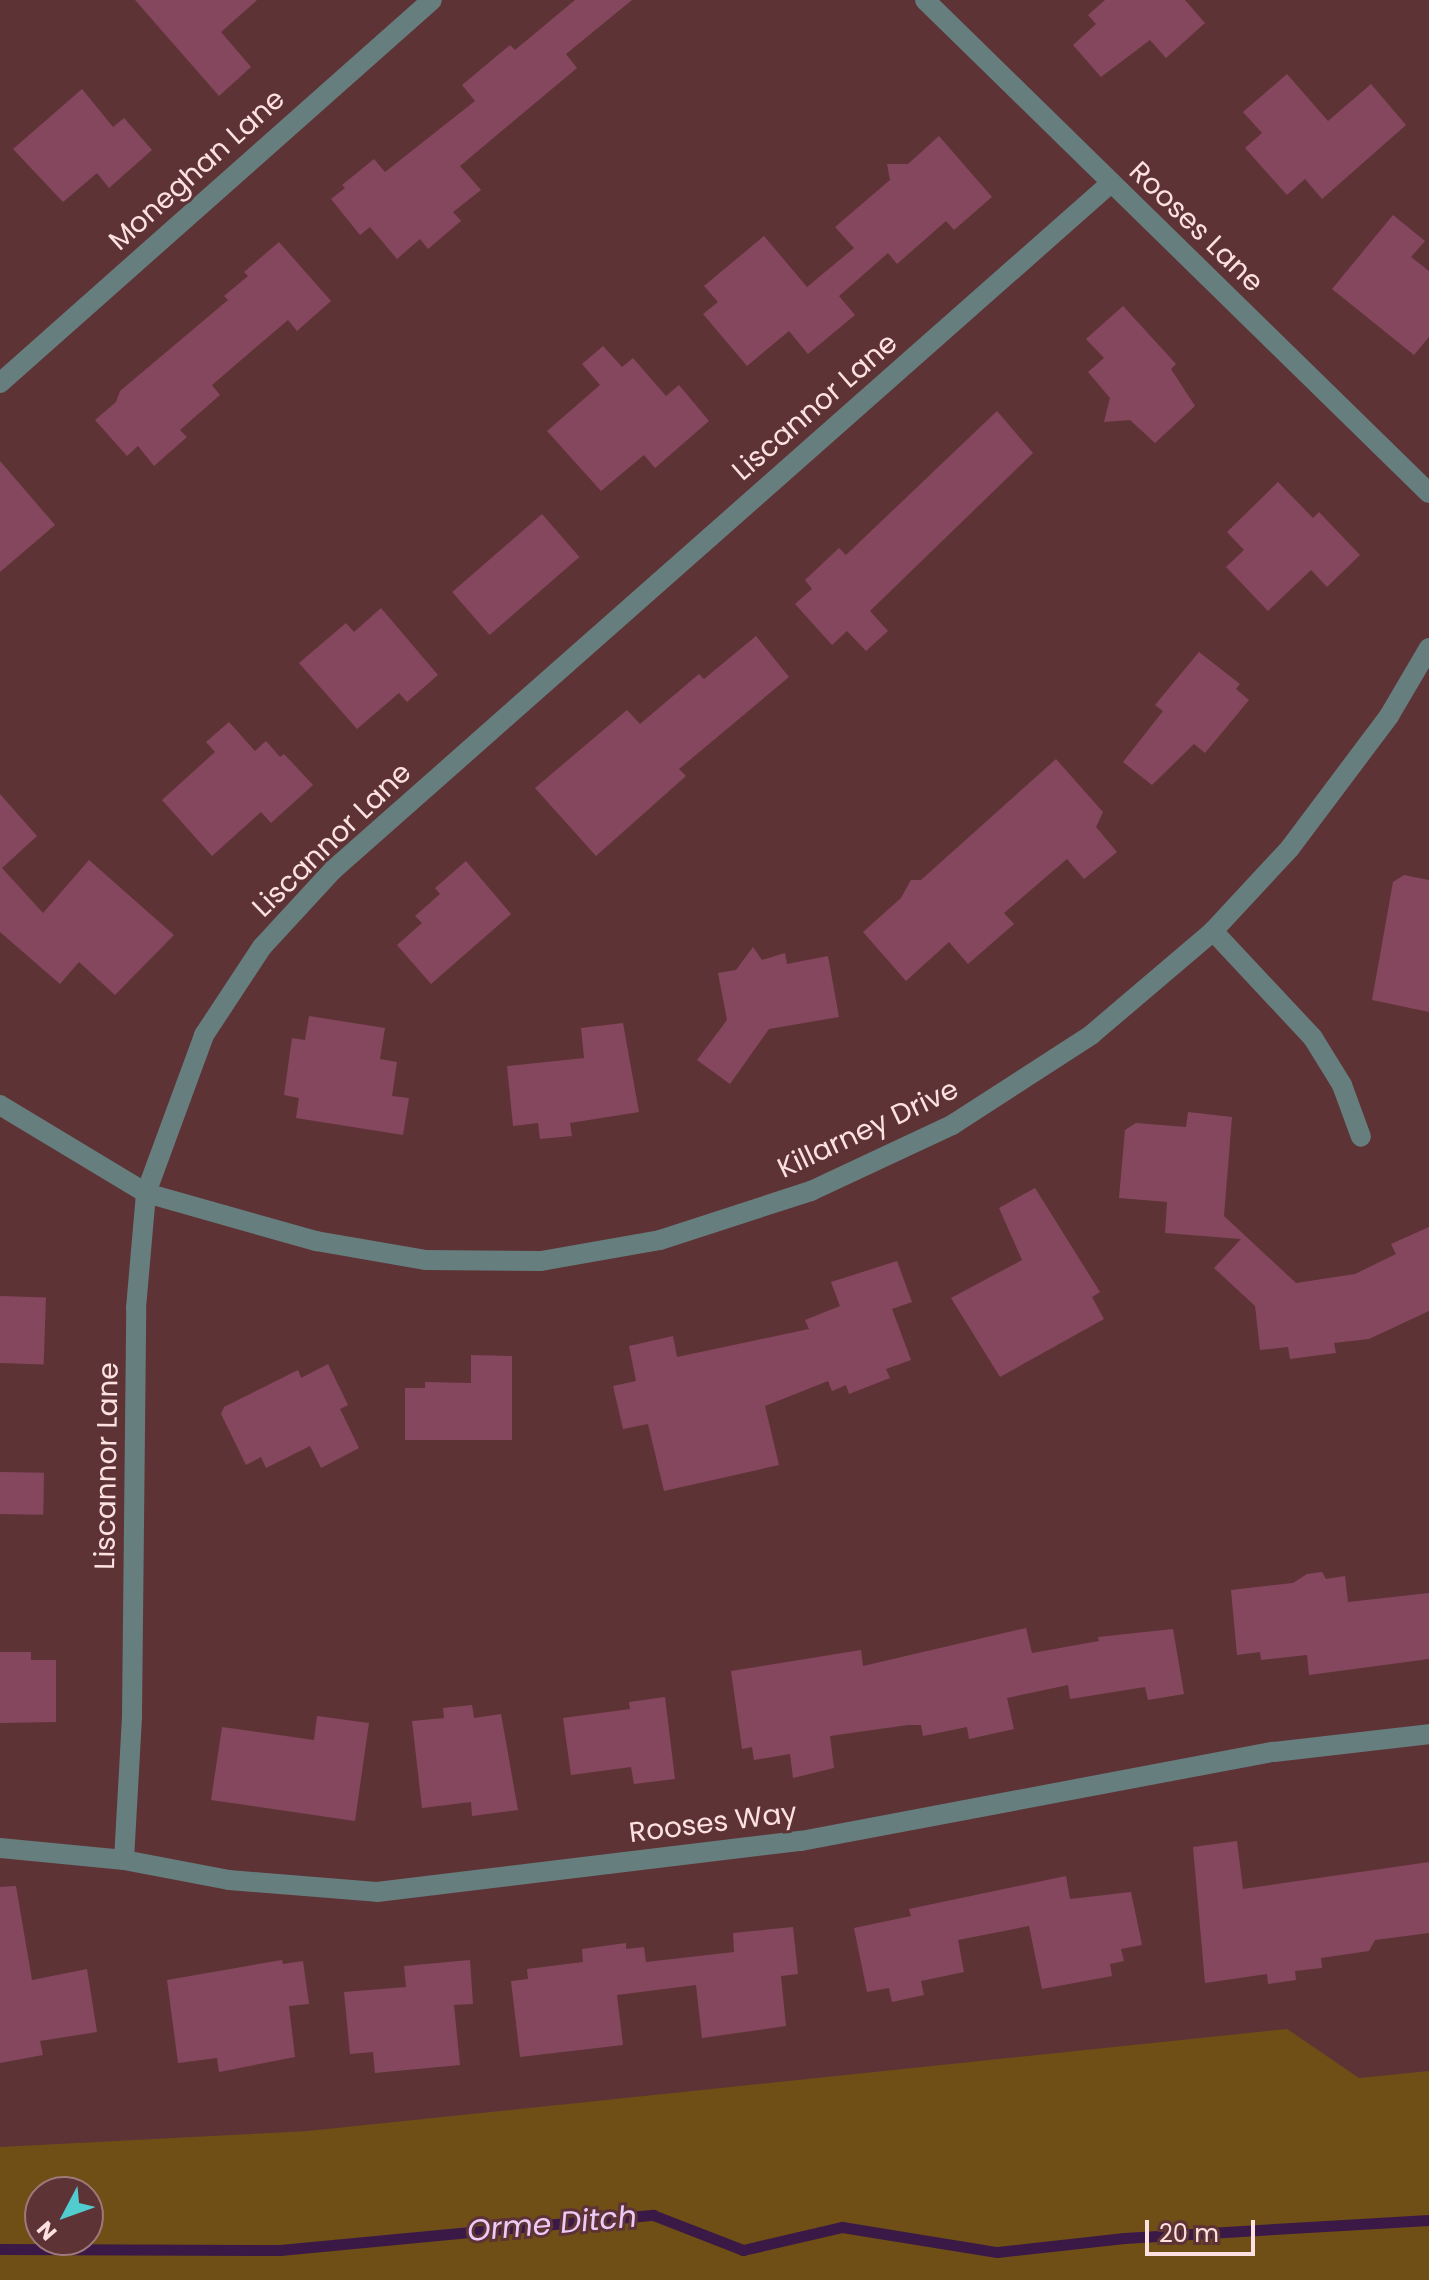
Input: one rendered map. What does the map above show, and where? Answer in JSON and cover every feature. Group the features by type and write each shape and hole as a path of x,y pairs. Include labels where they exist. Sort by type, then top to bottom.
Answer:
{"street":[{"name":"Moneghan Lane","path":"0,383 432,0"},
{"name":"Rooses Lane","path":"925,0 1429,493"},
{"name":"Liscannor Lane","path":"124,1860 132,1715 136,1308 146,1193 204,1035 262,947 333,870 1111,183"},
{"name":"Killarney Drive","path":"0,1105 146,1193 316,1241 426,1260 541,1261 660,1240 811,1191 952,1125 1091,1035 1213,931 1290,848 1389,716 1429,648"},
{"path":"1213,931 1313,1038 1342,1085 1361,1137"},
{"name":"Rooses Way","path":"0,1848 124,1860 229,1880 377,1892 801,1841 1274,1752 1429,1734"}],"shaded area":[{"path":"1287,2029 1359,2078 1429,2071 1429,2280 0,2280 0,2147 308,2131"}],"building":[{"path":"135,0 257,0 221,32 251,67 219,96"},
{"path":"575,0 632,0 566,54 577,68 460,166 481,190 453,212 461,221 428,249 420,239 397,259 370,227 360,235 331,199 345,188 342,185 374,159 385,172 475,101 462,85 510,45 515,50"},
{"path":"1105,0 1185,0 1205,23 1166,58 1150,40 1101,77 1073,45 1096,24 1088,15"},
{"path":"1287,74 1328,121 1371,84 1406,125 1322,199 1305,179 1287,195 1245,148 1262,133 1243,112"},
{"path":"82,89 113,127 124,118 152,150 109,188 97,173 63,202 13,149"},
{"path":"939,136 992,197 954,230 946,221 897,264 888,253 839,296 855,315 808,354 789,331 747,366 703,314 718,302 704,286 764,236 807,287 854,248 835,227 890,180 887,164 908,164"},
{"path":"1393,215 1425,241 1411,257 1429,271 1429,337 1414,355 1332,289"},
{"path":"279,242 331,301 297,331 288,320 212,385 220,395 180,430 187,437 154,466 138,446 127,456 95,420 116,402 120,391 228,300 224,296 248,276 244,272"},
{"path":"1123,306 1176,364 1171,369 1195,406 1155,443 1130,420 1104,422 1110,398 1088,372 1104,358 1086,339"},
{"path":"603,346 622,367 633,358 666,396 679,385 709,421 655,468 644,455 601,491 547,431 600,385 582,364"},
{"path":"997,411 1033,453 870,611 888,631 866,651 847,631 832,645 795,604 812,589 805,580 839,548 846,555"},
{"path":"0,461 55,525 0,572"},
{"path":"1278,482 1313,518 1319,512 1360,555 1327,587 1311,570 1268,611 1226,567 1244,550 1227,532"},
{"path":"542,514 579,557 490,635 452,592"},
{"path":"381,608 438,675 407,702 399,693 357,729 299,663 346,623 354,632"},
{"path":"756,636 789,677 679,769 686,776 596,856 535,788 627,710 640,724 699,674 704,679"},
{"path":"1199,652 1240,684 1236,689 1249,700 1205,753 1194,744 1152,785 1123,762 1163,711 1155,705"},
{"path":"229,722 255,751 266,741 280,757 284,754 313,785 271,823 261,812 212,856 162,800 215,752 206,742"},
{"path":"1056,759 1103,812 1096,827 1117,852 1084,879 1067,859 1004,913 1014,924 968,964 949,942 906,981 863,932 901,898 911,880 921,880"},
{"path":"0,794 37,836 2,868 43,913 89,860 174,935 115,995 79,962 60,984 0,932"},
{"path":"466,861 511,914 431,984 397,945 422,923 415,916 440,894 435,888"},
{"path":"1404,875 1429,880 1429,1012 1372,1000 1393,882"},
{"path":"753,947 762,960 785,953 787,964 828,956 839,1017 769,1029 730,1084 697,1060 727,1020 718,973 736,970"},
{"path":"309,1016 385,1028 380,1059 397,1062 392,1096 409,1098 403,1135 296,1118 299,1098 284,1095 292,1038 305,1040"},
{"path":"623,1023 639,1112 570,1123 572,1136 540,1139 538,1123 513,1126 507,1066 584,1058 581,1028"},
{"path":"1188,1112 1232,1117 1224,1216 1296,1283 1355,1274 1396,1254 1391,1244 1429,1227 1429,1311 1369,1339 1334,1343 1336,1353 1290,1359 1288,1347 1260,1350 1255,1306 1214,1268 1241,1239 1165,1233 1167,1202 1119,1198 1125,1130 1136,1123 1186,1127"},
{"path":"1035,1188 1100,1292 1092,1297 1104,1319 1000,1377 951,1298 1022,1260 999,1208"},
{"path":"897,1261 912,1302 892,1309 911,1360 886,1369 890,1378 849,1394 846,1385 832,1391 828,1381 765,1406 779,1465 664,1491 648,1424 623,1429 613,1386 636,1381 629,1346 673,1336 677,1357 809,1329 805,1320 840,1306 831,1282"},
{"path":"0,1296 46,1298 44,1365 0,1363"},
{"path":"471,1355 512,1356 512,1440 405,1440 405,1388 425,1388 425,1382 471,1383"},
{"path":"328,1364 348,1405 340,1409 359,1448 321,1468 310,1446 266,1468 261,1457 246,1465 221,1414 224,1407 298,1370 301,1378"},
{"path":"0,1472 44,1473 43,1515 0,1514"},
{"path":"1322,1572 1326,1579 1345,1576 1348,1602 1429,1593 1429,1659 1309,1675 1307,1655 1261,1660 1260,1652 1237,1655 1231,1590 1293,1583 1307,1574"},
{"path":"1026,1628 1032,1653 1099,1641 1098,1637 1173,1629 1184,1694 1148,1700 1145,1687 1070,1699 1068,1685 1007,1698 1014,1729 969,1739 967,1727 923,1736 921,1725 830,1736 834,1768 793,1778 790,1754 754,1760 752,1747 742,1749 731,1671 861,1650 863,1666"},
{"path":"0,1652 31,1652 31,1660 56,1660 56,1722 0,1723"},
{"path":"665,1697 675,1779 634,1784 631,1767 571,1775 563,1718 630,1709 629,1702"},
{"path":"472,1705 474,1718 501,1714 518,1810 472,1816 471,1802 422,1808 412,1721 444,1718 443,1708"},
{"path":"317,1716 369,1723 355,1821 211,1800 222,1727 314,1740"},
{"path":"1237,1841 1243,1889 1429,1862 1429,1933 1375,1940 1369,1951 1321,1958 1322,1968 1295,1971 1296,1980 1268,1984 1267,1974 1205,1983 1193,1847"},
{"path":"1066,1876 1070,1899 1131,1892 1142,1945 1121,1949 1124,1961 1110,1964 1112,1976 1042,1989 1029,1926 958,1940 964,1972 921,1981 924,1995 892,2002 889,1988 867,1992 854,1928 911,1916 909,1909"},
{"path":"16,1886 32,1980 87,1969 97,2032 40,2041 43,2055 0,2063 0,1887"},
{"path":"793,1927 798,1974 781,1976 786,2026 702,2038 696,1985 617,1995 623,2045 520,2057 511,1981 528,1979 527,1969 583,1962 582,1949 626,1943 626,1949 644,1947 646,1962 734,1952 733,1933"},
{"path":"282,1960 283,1964 303,1961 309,2004 289,2006 295,2057 219,2072 217,2058 178,2063 167,1980"},
{"path":"470,1960 473,2004 454,2005 460,2065 375,2073 373,2052 350,2054 344,1992 406,1987 404,1966"}],"waterway":[{"name":"Orme Ditch","path":"0,2249 280,2250 653,2215 743,2250 842,2227 997,2252 1124,2238 1429,2220"}]}
